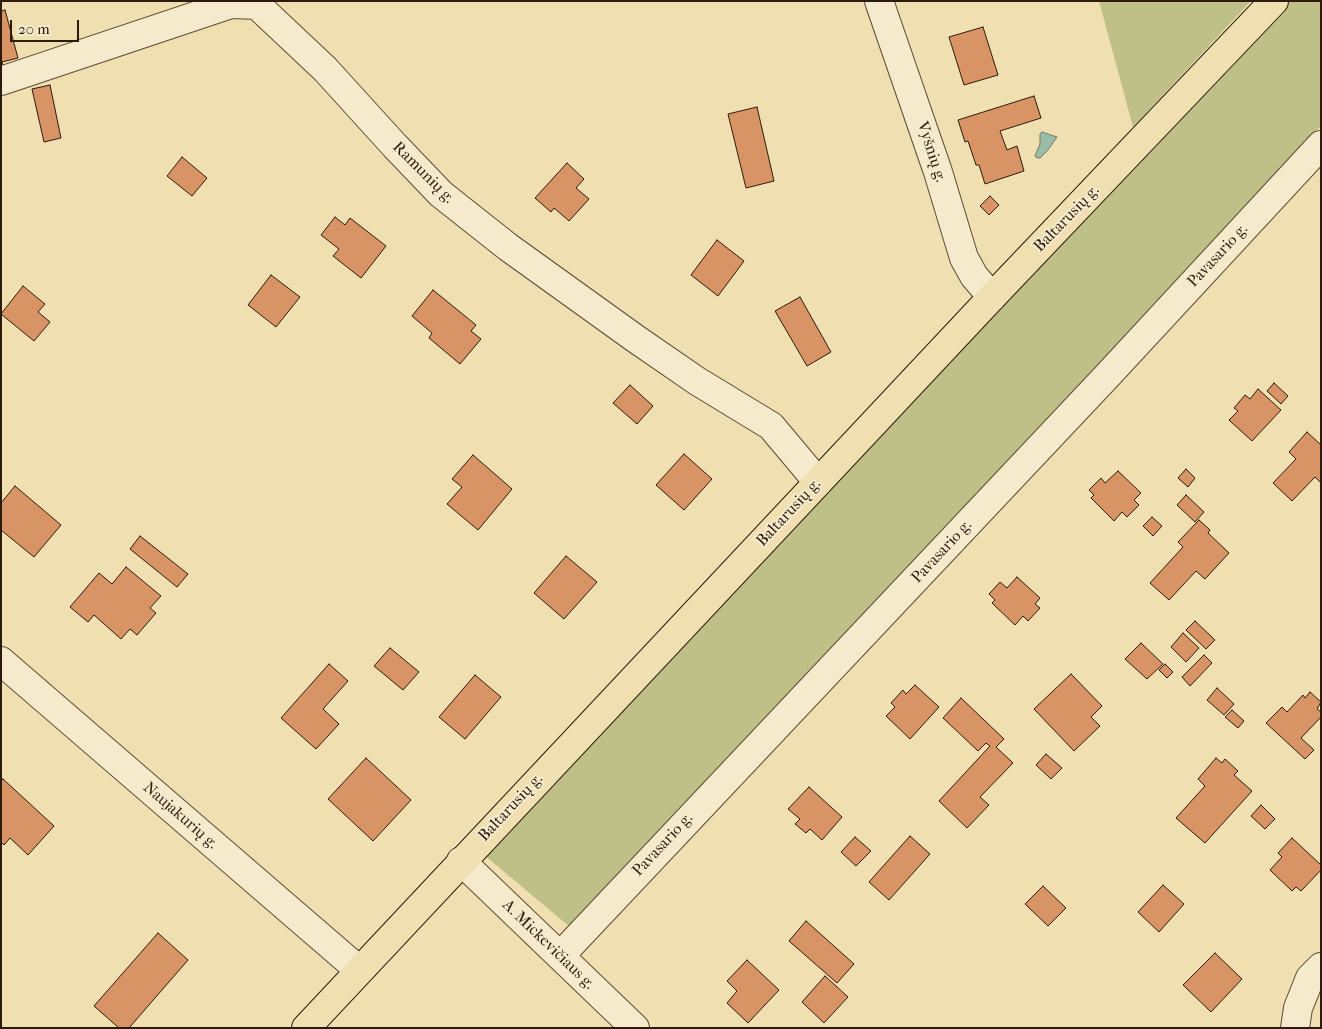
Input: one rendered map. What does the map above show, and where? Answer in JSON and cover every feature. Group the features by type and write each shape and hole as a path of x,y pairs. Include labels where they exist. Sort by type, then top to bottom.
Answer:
{"main road":[{"name":"Baltarusių g.","path":"306,1028 992,297 1274,1"}],"street":[{"name":"Vyšnių g.","path":"880,1 938,172 964,258 974,276 992,297"},
{"name":"Ramunių g.","path":"1,81 231,4 258,5 325,69 395,146 442,194 508,247 628,333 697,381 771,426 818,482"},
{"name":"Pavasario g.","path":"560,956 1108,376 1321,145"},
{"name":"Naujakurių g.","path":"1,661 359,970"},
{"name":"A. Mickevičiaus g.","path":"461,862 636,1028"},
{"path":"1295,1028 1298,1008 1310,978 1321,967"}],"green space":[{"path":"1099,1 1251,1 1133,127"},
{"path":"1290,1 1321,1 1321,126 1160,300 570,927 484,855"}],"shaded area":[{"path":"1042,132 1057,137 1048,150 1040,158 1037,158 1035,156"}],"building":[{"path":"5,10 18,58 2,62 5,73 1,74 1,11"},
{"path":"983,27 998,75 964,85 949,37"},
{"path":"50,85 61,138 44,142 32,89"},
{"path":"1034,96 1041,118 1000,131 1007,150 1017,146 1024,171 985,184 968,141 965,142 958,120"},
{"path":"757,107 774,181 746,188 728,114"},
{"path":"182,157 207,178 192,196 167,176"},
{"path":"567,163 584,179 576,188 589,199 569,221 554,208 551,212 535,198"},
{"path":"990,196 999,205 989,215 980,206"},
{"path":"335,217 345,225 350,218 386,246 361,278 333,256 339,249 321,235"},
{"path":"717,240 744,261 718,296 691,275"},
{"path":"271,275 300,297 276,327 248,305"},
{"path":"23,286 45,304 38,312 50,322 34,341 1,314"},
{"path":"433,290 476,325 471,331 481,339 460,364 429,338 432,333 412,316"},
{"path":"800,297 831,352 807,366 775,311"},
{"path":"1274,383 1288,396 1281,404 1267,391"},
{"path":"630,385 653,406 637,424 613,403"},
{"path":"1258,389 1281,410 1252,441 1229,420 1238,411 1234,408 1245,395 1250,399"},
{"path":"1307,432 1321,445 1321,483 1315,477 1292,501 1273,483 1296,459 1289,452"},
{"path":"684,454 712,479 684,510 656,485"},
{"path":"473,455 512,489 478,530 447,504 462,487 452,479"},
{"path":"1186,469 1195,478 1188,487 1178,478"},
{"path":"1118,471 1141,493 1134,500 1139,505 1127,517 1122,512 1114,521 1091,498 1094,495 1089,490 1101,478 1105,483"},
{"path":"15,486 61,525 34,557 1,530 1,503"},
{"path":"1186,495 1204,512 1195,522 1177,505"},
{"path":"1152,517 1162,526 1153,536 1143,526"},
{"path":"1199,520 1210,530 1208,533 1229,553 1205,579 1196,571 1169,600 1150,583 1183,547 1178,542"},
{"path":"140,536 188,574 177,587 130,549"},
{"path":"566,556 597,582 564,619 534,593"},
{"path":"126,567 161,596 150,608 156,613 137,635 130,629 121,639 94,615 88,622 70,607 99,573 112,584"},
{"path":"1017,577 1040,598 1035,604 1040,608 1028,621 1023,616 1015,625 992,603 995,600 989,594 1000,582 1007,588"},
{"path":"1195,621 1215,640 1206,649 1186,630"},
{"path":"1183,633 1199,648 1186,662 1171,647"},
{"path":"1141,643 1163,664 1147,679 1125,659"},
{"path":"390,648 419,672 403,690 374,666"},
{"path":"1204,655 1212,663 1190,686 1182,677"},
{"path":"329,664 348,681 323,709 339,724 316,749 281,718"},
{"path":"1165,664 1173,672 1167,678 1159,670"},
{"path":"1071,674 1102,706 1091,717 1100,726 1074,751 1034,709"},
{"path":"475,675 501,697 465,739 439,717"},
{"path":"915,685 939,707 910,739 886,716 895,707 891,703 903,690 906,694"},
{"path":"1217,688 1234,704 1224,715 1207,700"},
{"path":"1310,692 1321,702 1317,709 1321,712 1321,717 1301,738 1314,750 1305,759 1266,723 1282,707 1287,712 1303,695 1305,698"},
{"path":"961,698 1004,739 996,747 1013,763 980,797 989,805 967,828 939,801 990,746 986,743 978,751 943,718"},
{"path":"1232,710 1244,721 1238,728 1225,717"},
{"path":"1046,754 1062,768 1051,779 1036,765"},
{"path":"366,758 411,800 373,841 328,799"},
{"path":"1216,758 1222,763 1225,759 1238,771 1234,775 1252,791 1205,843 1176,818 1205,786 1198,779"},
{"path":"3,779 54,826 28,855 10,838 4,845 1,842 1,781"},
{"path":"809,787 842,817 822,840 810,829 806,833 795,824 800,819 788,809"},
{"path":"1261,805 1275,819 1265,829 1251,816"},
{"path":"910,836 930,854 889,900 869,882"},
{"path":"855,837 871,851 856,866 841,852"},
{"path":"1292,838 1321,865 1321,870 1301,891 1296,887 1292,891 1270,870 1282,857 1278,853"},
{"path":"1163,885 1184,904 1159,932 1138,912"},
{"path":"1043,886 1066,908 1048,926 1025,904"},
{"path":"806,921 854,964 837,983 789,941"},
{"path":"158,933 188,960 129,1028 119,1028 94,1006"},
{"path":"1215,953 1242,979 1211,1012 1183,985"},
{"path":"747,960 779,990 748,1023 727,1003 737,991 727,981"},
{"path":"825,976 848,997 824,1023 802,1002"}]}
